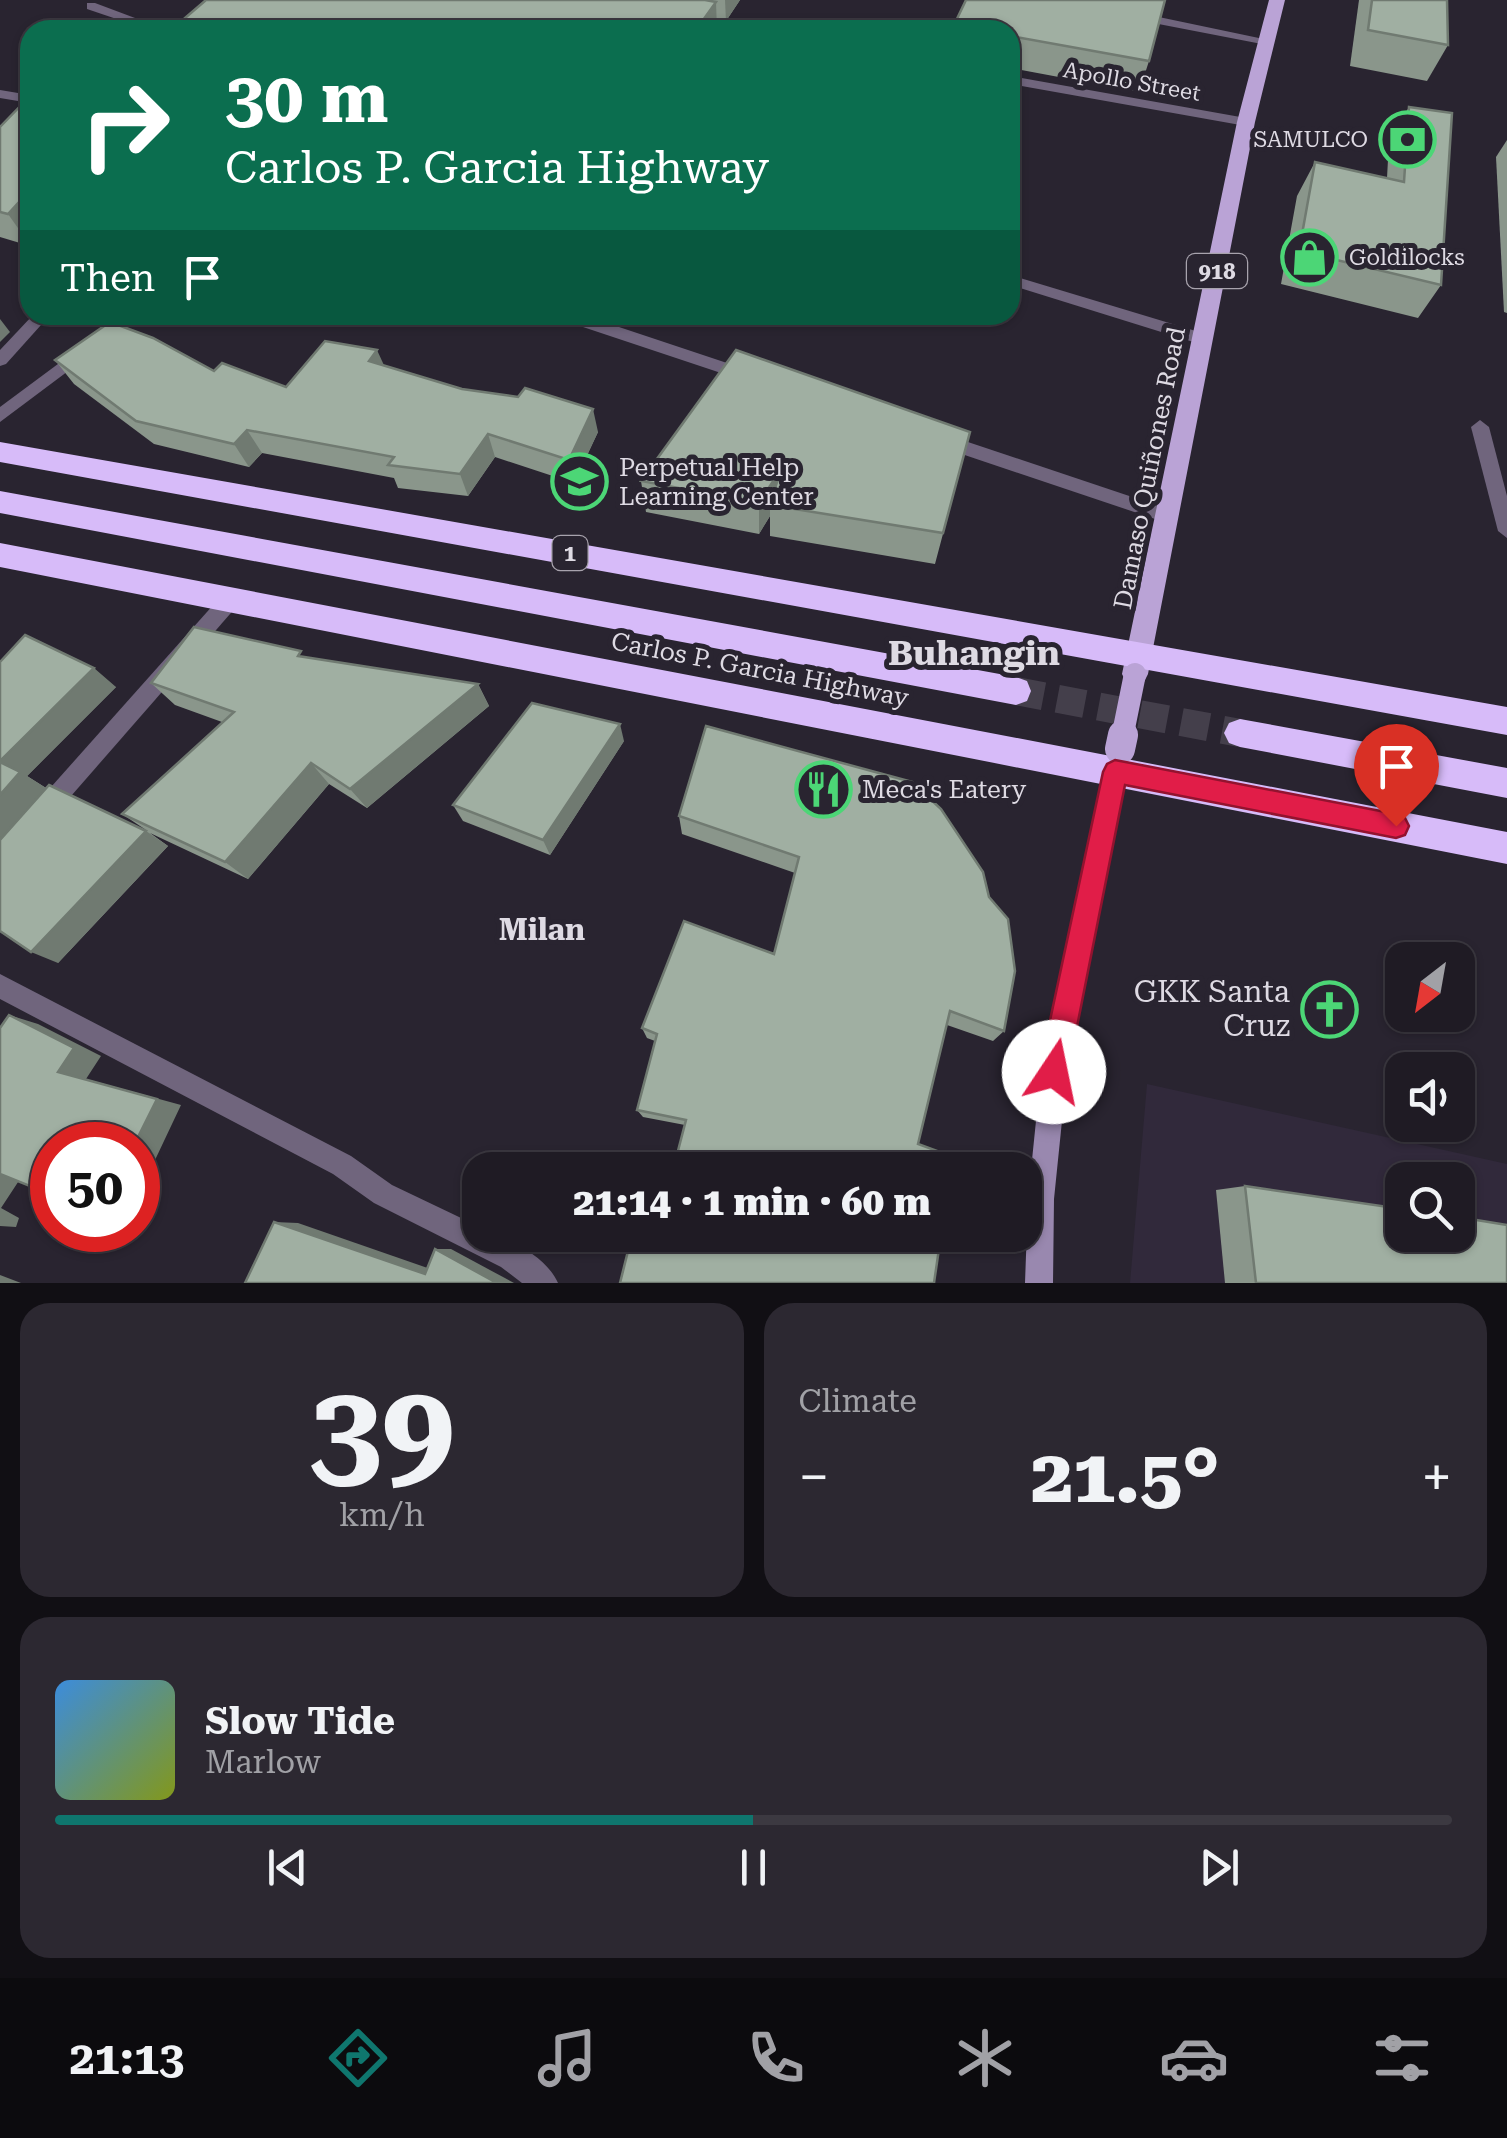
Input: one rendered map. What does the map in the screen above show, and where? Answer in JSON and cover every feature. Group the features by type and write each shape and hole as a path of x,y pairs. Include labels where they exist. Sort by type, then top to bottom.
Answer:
{"highway":[{"name":"1","path":"0,452 1137,665 1507,721"},
{"name":"Carlos P. Garcia Highway","path":"0,502 1016,692"},
{"name":"Carlos P. Garcia Highway","path":"0,555 1118,760 1507,848"},
{"path":"1240,733 1507,783"}],"main road":[{"name":"Damaso Quiñones Road","path":"1137,665 1246,122 1277,0"},
{"name":"918","path":"1118,760 1137,665"},
{"path":"1038,1283 1054,1072 1118,760"}],"street":[{"path":"91,6 132,20"},
{"path":"1149,12 1147,18 1267,41"},
{"name":"Apollo Street","path":"1020,82 1246,122"},
{"path":"1020,283 1203,339"},
{"path":"0,360 33,325"},
{"path":"0,416 122,325"},
{"path":"595,325 772,384"},
{"path":"1480,427 1507,531"},
{"path":"922,434 1167,516"},
{"path":"32,825 230,600"},
{"path":"0,986 342,1164 383,1194 512,1257 544,1283"}],"shaded area":[{"path":"1147,1084 1385,1137 1385,1142 1408,1142 1507,1164 1507,1283 1130,1283"}],"building":[{"path":"206,0 716,2 703,20 183,20"},
{"path":"966,0 1165,0 1149,61 1020,38 1020,20 956,20"},
{"path":"1372,0 1447,0 1448,45 1368,30"},
{"path":"20,106 20,201 8,214 0,212 0,127"},
{"path":"1409,107 1452,113 1441,285 1299,251 1315,162 1404,182"},
{"path":"106,325 118,325 153,338 214,371 222,363 286,387 325,341 377,350 369,361 462,389 518,397 525,388 593,409 569,460 488,434 460,474 388,465 394,457 247,430 234,444 136,421 55,360"},
{"path":"736,350 970,432 943,533 770,505 781,469 759,503 641,481"},
{"path":"194,627 301,651 298,656 478,684 350,789 311,763 225,862 122,814 234,712 151,683"},
{"path":"25,635 94,668 0,761 0,662"},
{"path":"532,703 620,724 543,840 453,805"},
{"path":"706,726 912,782 941,809 983,872 989,897 1008,919 1015,971 1004,1031 950,1011 918,1144 940,1152 678,1152 686,1120 637,1110 657,1034 642,1028 684,921 774,954 799,857 679,816"},
{"path":"0,762 20,772 0,795"},
{"path":"49,785 146,831 31,952 0,931 0,840"},
{"path":"9,1015 74,1048 58,1072 157,1099 146,1122 30,1122 30,1186 0,1174 0,1028"},
{"path":"1245,1186 1385,1207 1385,1252 1475,1252 1475,1220 1507,1225 1507,1283 1256,1283"},
{"path":"274,1222 425,1274 435,1249 497,1283 245,1283"},
{"path":"628,1252 939,1252 934,1283 620,1283"}],"tunnel":[{"path":"1016,691 1240,733"}],"place":[{"name":"SAMULCO","path":"1407,139"},
{"name":"Goldilocks","path":"1310,257"},
{"name":"Perpetual Help Learning Center","path":"580,481"},
{"name":"Meca's Eatery","path":"823,789"},
{"name":"GKK Santa Cruz","path":"1329,1009"}],"district":[{"name":"Buhangin","path":"974,653"},
{"name":"Milan","path":"542,930"}],"route":[{"path":"1054,1072 1115,772 1396,826"}]}
